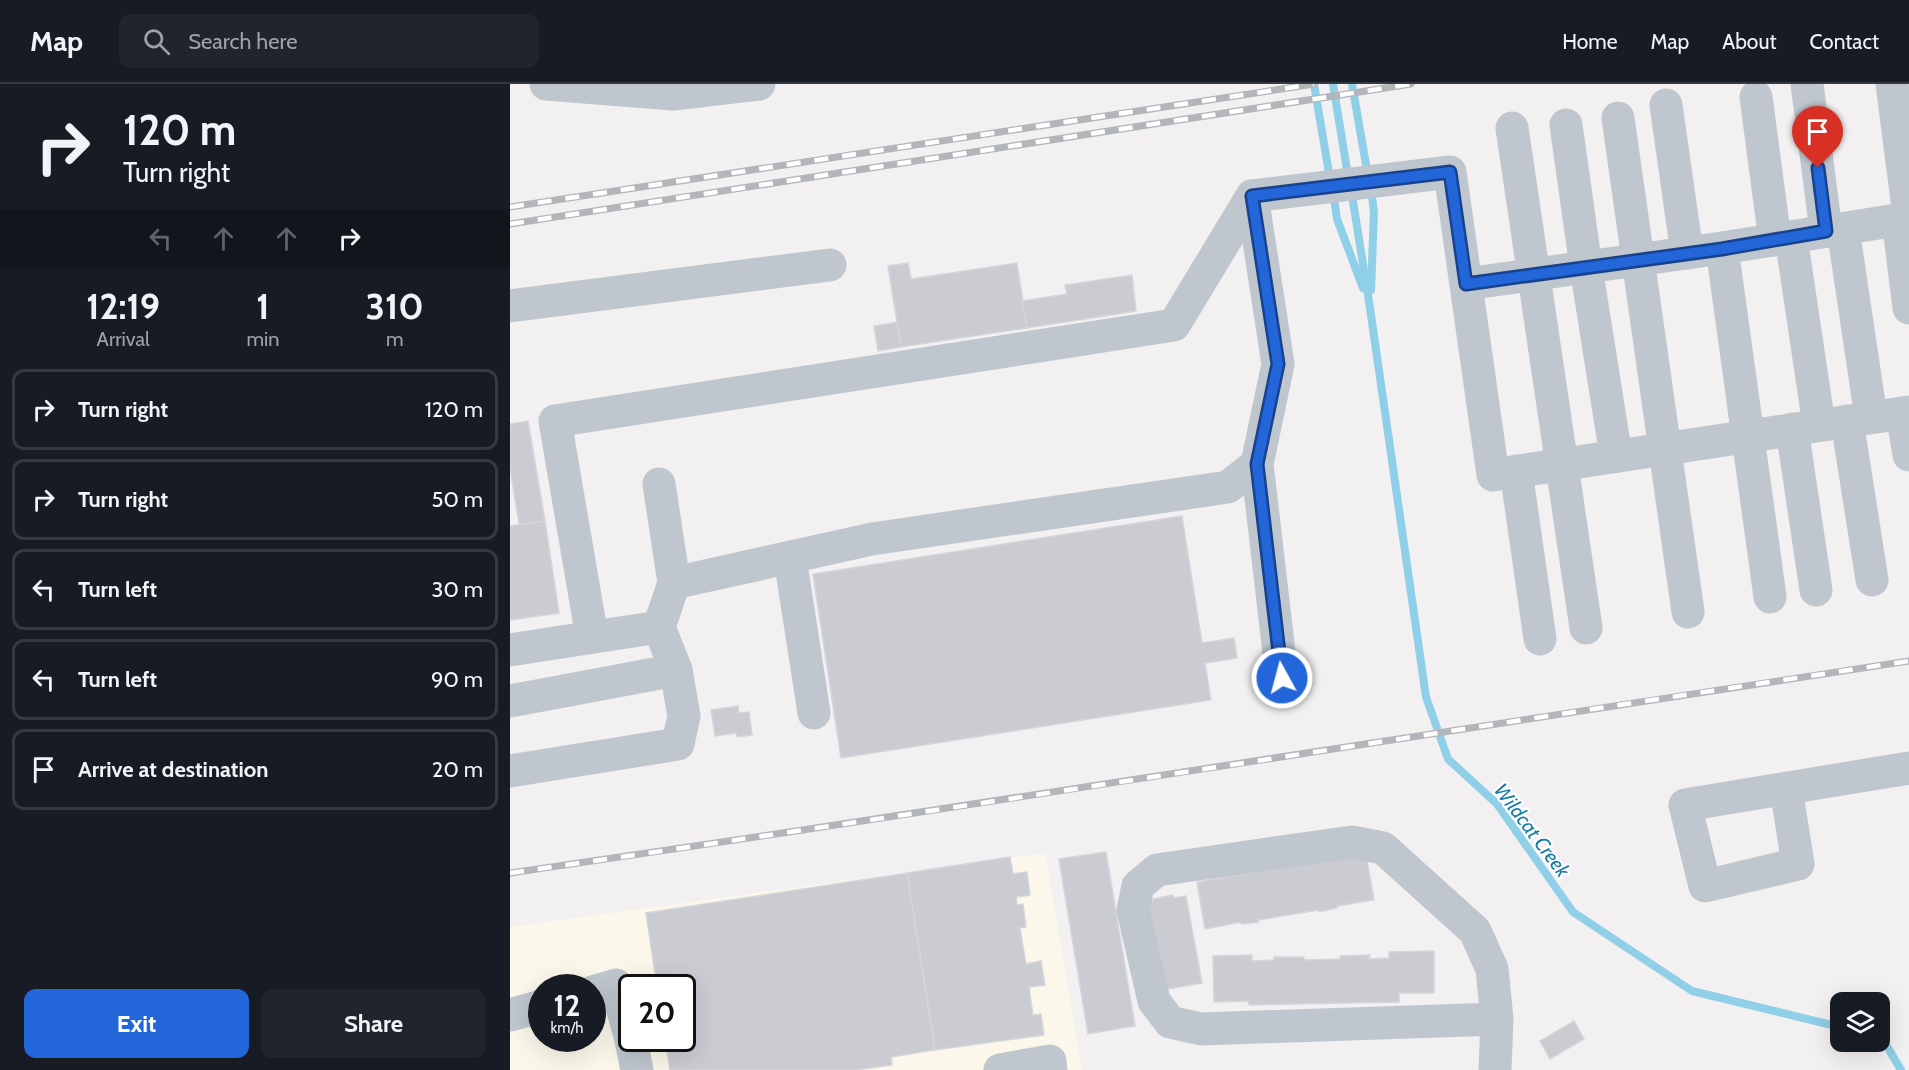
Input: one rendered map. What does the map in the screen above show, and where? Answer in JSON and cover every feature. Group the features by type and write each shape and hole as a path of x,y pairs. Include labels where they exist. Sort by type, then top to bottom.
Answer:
{"lane":[{"path":"546,84 673,94 753,84"},
{"path":"1807,84 1834,230 1857,420 1872,580"},
{"path":"1892,84 1905,218 1909,308"},
{"path":"1756,97 1783,238 1857,420 1909,455"},
{"path":"1666,105 1687,253"},
{"path":"1618,118 1688,612"},
{"path":"1566,125 1616,456"},
{"path":"1512,128 1586,628"},
{"path":"1252,196 1450,172 1493,475 1857,420"},
{"path":"1252,196 1278,364 1257,464 1282,678"},
{"path":"592,637 555,421 1174,326 1252,196"},
{"path":"1466,284 1722,249 1905,218"},
{"path":"1722,249 1770,597"},
{"path":"510,306 830,265"},
{"path":"1816,590 1857,420"},
{"path":"674,583 872,539 1228,487 1257,464"},
{"path":"1515,471 1540,639"},
{"path":"510,771 678,744 684,716 676,670 659,627 674,583 659,484"},
{"path":"790,558 814,713"},
{"path":"510,650 659,627"},
{"path":"510,701 676,670"},
{"path":"1786,788 1909,768"},
{"path":"1495,1070 1497,1019 1492,969 1475,931 1383,848 1352,842 1157,870 1138,886 1133,910 1154,1001 1170,1022 1201,1029 1497,1019"},
{"path":"606,988 616,985 637,1070"},
{"path":"510,1016 528,1010"},
{"path":"1000,1070 1050,1061 1051,1070"}],"shaded area":[{"path":"1045,853 1082,1070 510,1070 510,927"}],"building":[{"path":"908,263 911,279 1017,263 1027,328 901,347 888,266"},
{"path":"1132,275 1136,311 1027,328 1022,301 1067,294 1065,285"},
{"path":"897,322 901,347 878,351 874,326"},
{"path":"528,421 545,521 519,524 510,468 510,424"},
{"path":"1182,516 1202,643 1234,638 1237,658 1205,663 1211,700 841,758 813,574"},
{"path":"545,521 559,613 510,620 510,526"},
{"path":"738,706 739,713 749,712 752,735 737,737 736,733 715,736 711,710"},
{"path":"1106,852 1135,1026 1088,1034 1059,859"},
{"path":"1366,854 1374,900 1337,906 1337,908 1319,912 1318,910 1258,920 1259,922 1241,924 1241,922 1205,929 1197,882"},
{"path":"1010,857 1013,874 1027,872 1030,895 1016,897 1017,905 1023,904 1026,927 1020,928 1026,964 1041,961 1045,985 1029,987 1033,1015 1041,1014 1044,1035 935,1050 907,873"},
{"path":"907,873 935,1050 891,1057 892,1065 855,1070 670,1070 667,1052 696,1052 696,974 655,974 646,913"},
{"path":"1173,895 1174,898 1186,896 1202,983 1157,991 1142,903"},
{"path":"1434,951 1434,993 1399,993 1399,1002 1249,1005 1248,1001 1214,1002 1213,956 1252,955 1252,961 1274,960 1274,957 1304,957 1304,960 1370,955 1369,959 1389,958 1389,952"},
{"path":"1574,1021 1584,1039 1550,1059 1540,1041"}],"waterway":[{"name":"Wildcat Creek","path":"1314,84 1330,179"},
{"name":"Wildcat Creek","path":"1333,84 1348,176"},
{"name":"Wildcat Creek","path":"1352,84 1368,176"},
{"name":"Wildcat Creek","path":"1351,189 1426,697 1448,759 1497,804 1573,912 1692,991 1830,1025"},
{"name":"Wildcat Creek","path":"1371,189 1374,212 1371,290"},
{"name":"Wildcat Creek","path":"1333,192 1337,219 1363,288"},
{"name":"Wildcat Creek","path":"1890,1051 1901,1070"}],"railway":[{"path":"510,207 1314,84"},
{"path":"510,224 1411,84"},
{"path":"510,873 1909,661"}],"route":[{"path":"1282,678 1257,464 1278,364 1252,196 1450,172 1466,284 1722,249 1826,231 1818,168"}]}
